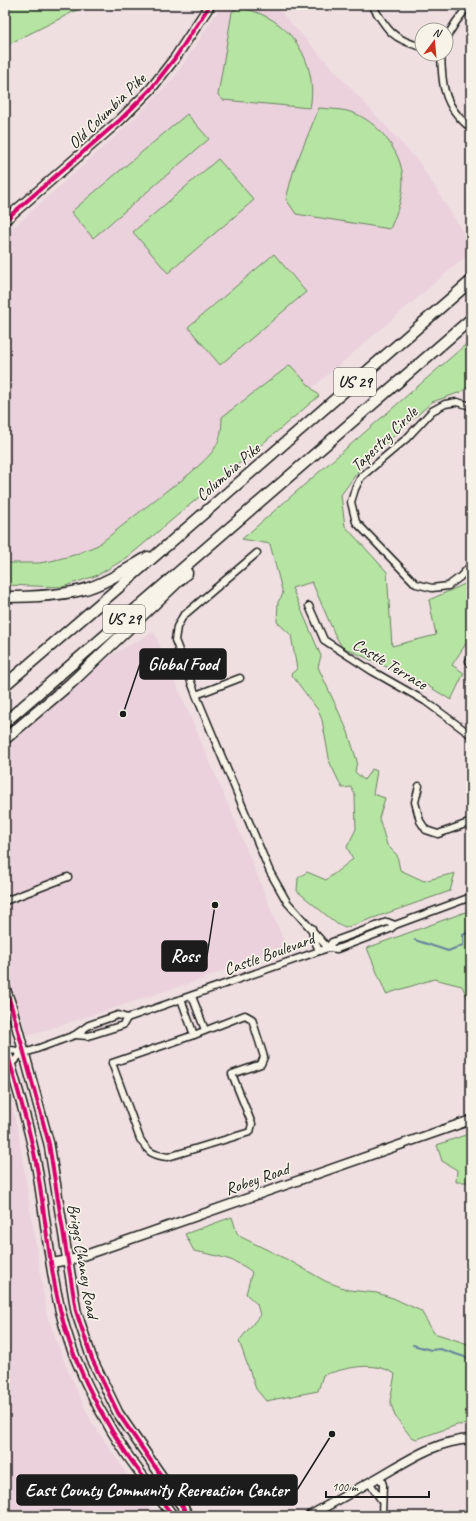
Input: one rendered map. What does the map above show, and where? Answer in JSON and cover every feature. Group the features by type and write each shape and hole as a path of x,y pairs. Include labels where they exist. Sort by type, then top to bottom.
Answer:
{"highway":[{"name":"Columbia Pike","path":"5,685 471,281"},
{"name":"US 29","path":"5,722 471,319"},
{"path":"5,739 71,684 148,611 242,518"},
{"path":"5,597 24,597 82,590 113,577 168,545"}],"main road":[{"name":"Old Columbia Pike","path":"5,220 120,120 150,90 175,58 210,5"},
{"name":"Briggs Chaney Road","path":"5,988 49,1144 76,1311 92,1359 118,1413 189,1516"},
{"name":"Briggs Chaney Road","path":"5,1048 8,1065 37,1164 52,1263 65,1328 75,1356 92,1396 128,1456 173,1516"}],"street":[{"path":"372,5 386,28 396,37 414,45"},
{"path":"454,25 469,5"},
{"path":"441,62 442,82 446,97 453,110 471,128"},
{"name":"Tapestry Circle","path":"471,406 457,402 445,404 432,411 407,438 362,477 354,489 351,502 356,522 416,584 432,588 448,586 460,577 471,565"},
{"path":"257,553 183,616 177,626 175,640 196,695 270,872 287,902 312,928 328,948"},
{"name":"Castle Terrace","path":"309,606 324,640 372,671 425,701 471,734"},
{"path":"471,658 469,661 471,662"},
{"path":"196,695 240,678"},
{"path":"419,786 415,802 420,821 426,830 438,834 471,822"},
{"path":"5,901 68,877"},
{"name":"Castle Boulevard","path":"23,1052 75,1035 89,1025 118,1015 127,1018 328,948 337,949 390,929 394,924 471,898"},
{"path":"312,928 313,936 319,951"},
{"path":"192,996 205,1030"},
{"path":"181,1000 194,1035"},
{"path":"245,1015 252,1019 264,1057 261,1064 232,1074 252,1124 250,1132 168,1157 156,1156 147,1150 140,1139 112,1063 194,1035 245,1015"},
{"name":"Castle Boulevard","path":"75,1035 88,1036 123,1025 127,1018"},
{"path":"5,1048 23,1052"},
{"path":"8,1065 23,1052"},
{"name":"Robey Road","path":"52,1263 67,1261 471,1120"},
{"path":"309,1516 412,1457 441,1444 457,1440 471,1439"},
{"path":"380,1476 383,1485 382,1516"},
{"path":"369,1482 382,1501"}],"shaded area":[{"path":"222,5 274,5 419,162 471,245 471,252 221,466 108,557 5,574 5,235 129,124 174,78"},
{"path":"154,632 236,823 286,947 199,980 28,1036 5,969 5,749 113,654"},
{"path":"5,1079 18,1131 47,1316 67,1369 91,1421 155,1516 5,1516"}],"green space":[{"path":"5,5 82,5 83,7 5,46"},
{"path":"238,7 258,13 274,21 295,41 308,66 312,94 310,108 223,100 218,95 232,12"},
{"path":"319,108 352,112 370,122 382,133 391,145 398,157 403,180 400,203 390,229 296,214 286,199 294,169"},
{"path":"187,114 209,139 93,238 71,212"},
{"path":"218,159 254,200 168,273 133,232"},
{"path":"274,254 306,292 220,365 188,327"},
{"path":"471,340 471,384 461,392 432,402 364,463 341,495 345,526 387,572 392,646 436,635 429,600 467,583 471,578 471,636 452,665 464,673 451,700 425,684 342,647 335,635 312,582 292,588 321,656 318,667 348,732 357,761 355,772 364,780 372,769 377,771 373,794 385,798 379,818 387,845 397,855 400,870 424,881 455,873 450,891 345,928 337,924 297,891 298,878 307,872 326,880 353,859 347,847 356,829 355,795 351,787 342,788 330,763 322,720 318,710 291,674 297,669 291,635 277,622 278,602 283,594 270,544 242,539"},
{"path":"290,365 319,396 128,557 98,575 62,587 5,585 5,563 39,563 51,561 74,555 98,545 202,463 216,447 222,426 222,417"},
{"path":"471,910 471,1006 462,986 434,979 386,994 367,948"},
{"path":"471,1133 471,1182 456,1182 457,1170 442,1161 437,1145"},
{"path":"232,1217 237,1233 241,1237 292,1262 325,1281 349,1290 377,1293 393,1298 421,1311 434,1333 471,1345 471,1424 457,1425 417,1439 411,1437 395,1416 390,1401 395,1374 378,1367 369,1366 351,1368 323,1375 318,1391 266,1401 256,1389 239,1341 260,1315 257,1304 246,1294 252,1272 232,1261 194,1251 185,1234"}],"waterway":[{"path":"415,940 448,951 463,945 463,935 469,932 471,933"},
{"path":"413,1345 431,1350 440,1349 471,1359"}],"cycle path":[{"path":"5,220 120,120 150,90 175,58 210,5"},
{"path":"5,988 49,1144 76,1311 92,1359 118,1413 189,1516"},
{"path":"5,1045 27,1122 34,1153 55,1288 67,1335 92,1396 113,1432 128,1456 173,1516"}],"place":[{"name":"Global Food","path":"123,714"},
{"name":"Ross","path":"215,905"},
{"name":"East County Community Recreation Center","path":"332,1434"}]}
